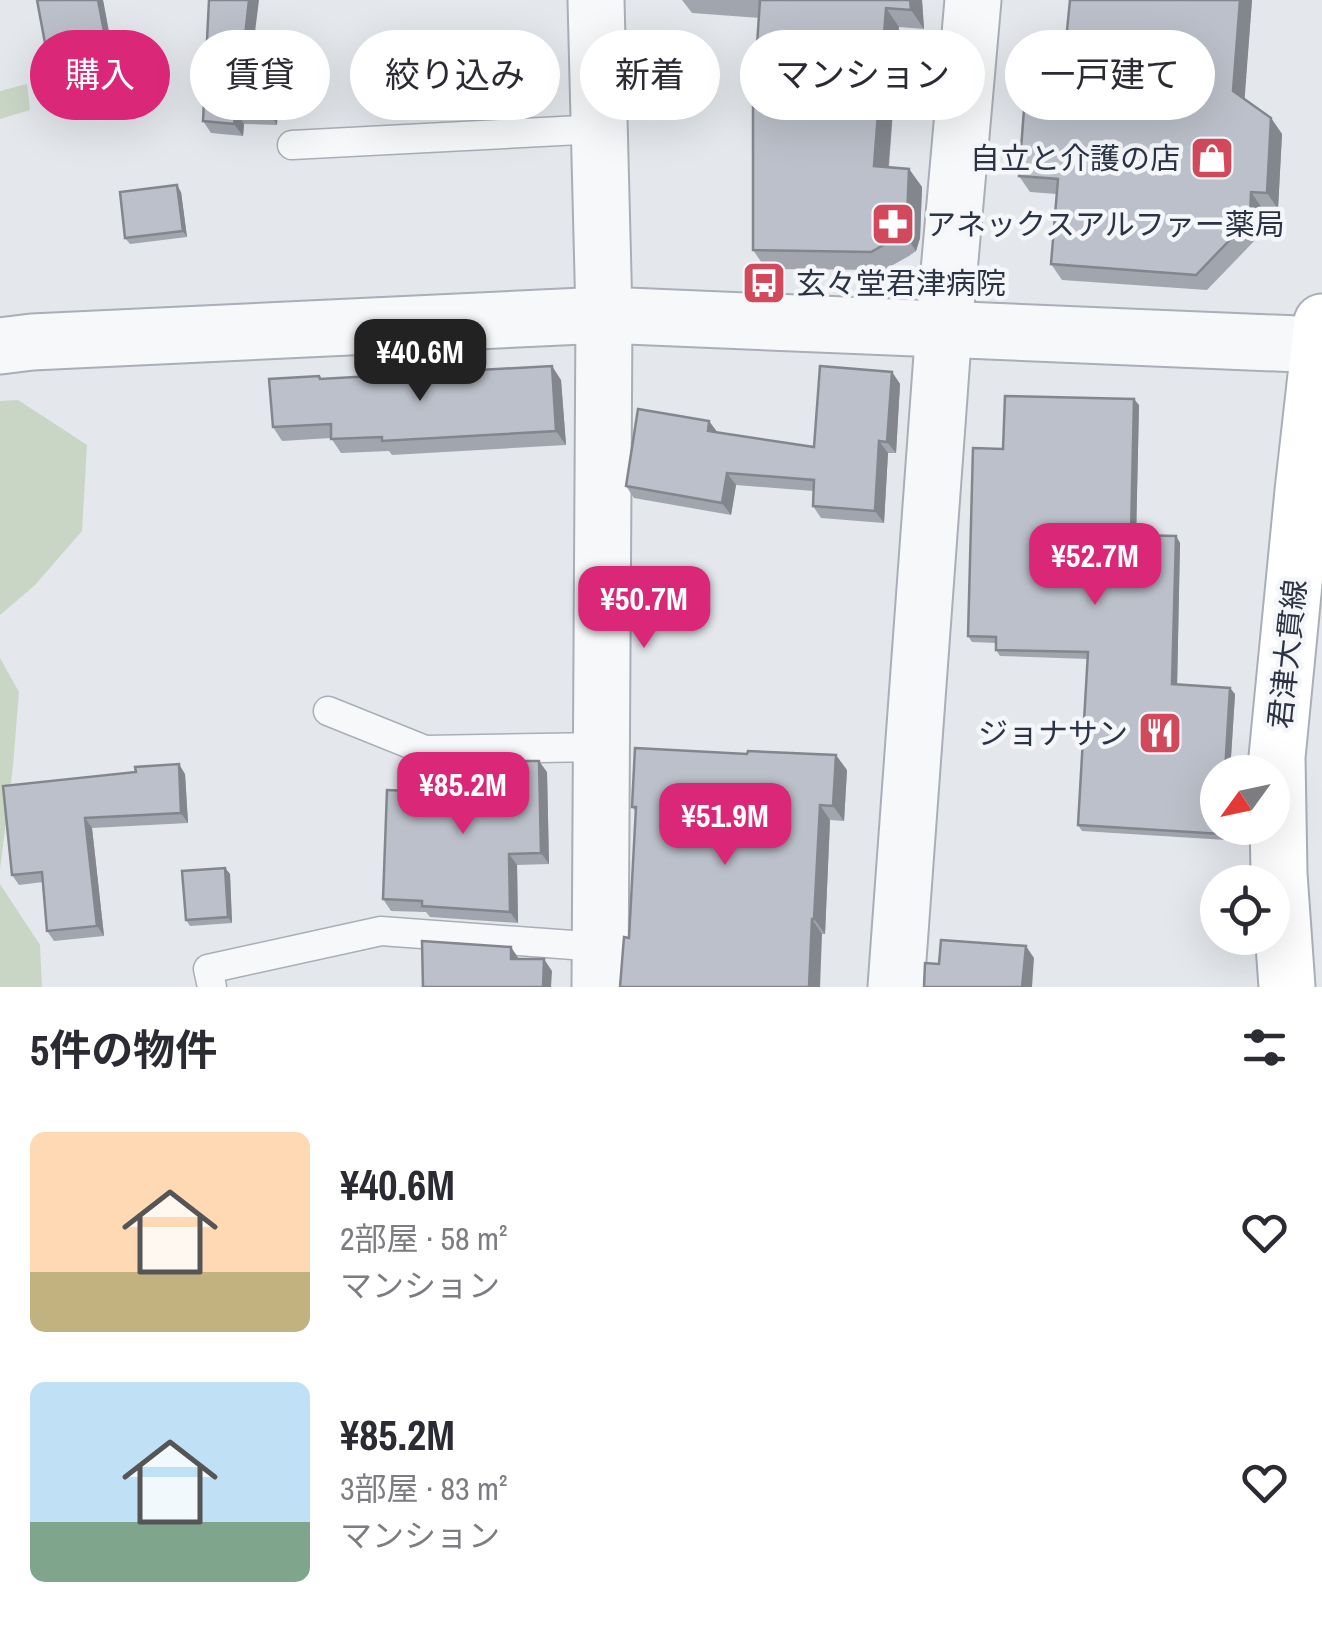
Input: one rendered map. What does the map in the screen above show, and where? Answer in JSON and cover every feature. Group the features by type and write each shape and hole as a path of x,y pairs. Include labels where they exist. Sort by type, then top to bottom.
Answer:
{"main road":[{"name":"君津大貫線","path":"1287,987 1279,874 1277,757 1302,491 1322,339"}],"street":[{"path":"596,0 604,315 600,967"},
{"path":"896,987 972,0"},
{"path":"0,346 604,315 1322,339"}],"lane":[{"path":"292,145 599,129"},
{"path":"328,712 424,750 601,747"},
{"path":"212,987 208,969 381,931 600,967"}],"green space":[{"path":"27,84 30,110 0,119 0,91"},
{"path":"18,400 87,445 82,531 35,585 0,615 0,401"},
{"path":"0,658 19,692 0,869"},
{"path":"0,884 40,945 42,987 0,987"}],"building":[{"path":"37,0 98,0 104,30 43,30"},
{"path":"209,0 249,0 246,30 208,30"},
{"path":"760,0 910,0 911,10 886,8 884,30 758,30"},
{"path":"1070,0 1240,0 1233,91 1271,118 1267,193 1251,192 1250,219 1196,275 1051,264 1058,179 1019,176 1023,120 1215,120 1215,30 1067,30"},
{"path":"203,120 235,120 234,124"},
{"path":"753,120 877,120 874,166 909,169 903,232 871,252 753,250"},
{"path":"177,185 183,231 125,238 120,192"},
{"path":"552,366 556,431 382,441 382,437 331,439 331,424 273,427 269,379"},
{"path":"820,366 892,372 887,442 879,441 875,511 813,506 814,480 727,473 722,503 626,486 638,409 709,421 708,431 814,447"},
{"path":"1005,396 1134,399 1131,535 1176,536 1172,684 1230,688 1226,755 1200,755 1200,833 1078,825 1088,652 996,650 996,637 968,636 973,448 1003,449"},
{"path":"635,748 836,755 833,806 820,805 809,987 620,987 624,937 629,938"},
{"path":"457,761 539,761 541,853 509,854 510,912 383,899 387,790 457,793"},
{"path":"179,764 181,813 85,818 97,926 47,931 42,872 12,875 3,786"},
{"path":"225,868 228,917 186,920 182,871"},
{"path":"941,940 1026,946 1022,987 924,987 925,963 939,964"},
{"path":"422,941 511,947 511,959 544,959 543,987 423,987"}],"place":[{"name":"自立と介護の店","path":"1212,158"},
{"name":"アネックスアルファー薬局","path":"893,224"},
{"name":"玄々堂君津病院","path":"764,283"},
{"name":"ジョナサン","path":"1160,733"}]}
